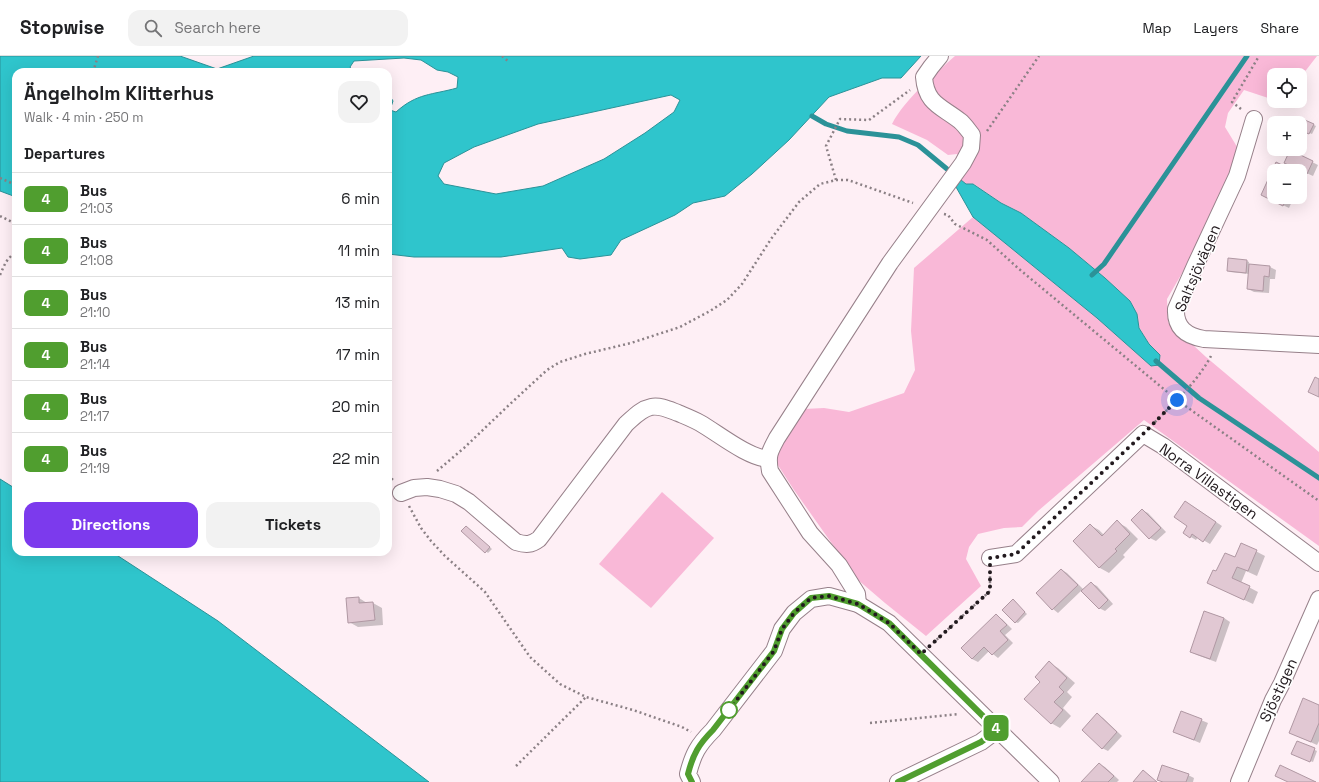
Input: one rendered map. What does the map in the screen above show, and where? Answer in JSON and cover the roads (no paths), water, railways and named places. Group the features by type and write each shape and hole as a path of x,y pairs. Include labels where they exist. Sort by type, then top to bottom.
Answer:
{"street":[{"path":"858,604 857,594 839,565 810,533 770,471 768,459 770,451 777,438 890,263 931,209 963,163 971,148 972,135 961,121 934,103 927,93 924,77 940,56"},
{"name":"Saltsjövägen","path":"1254,119 1237,176 1176,309 1177,323 1187,333 1204,339 1319,345"},
{"path":"402,493 414,488 426,487 440,489 456,494 469,502 516,542 532,544 539,539 626,424 642,410 653,406 667,408 700,423 748,452 761,458 768,459"},
{"name":"Norra Villastigen","path":"990,558 1016,554 1143,434 1163,446 1319,563"},
{"path":"692,782 688,774 692,758 704,740 774,651 782,629 794,613 811,598 829,596 858,604 889,623 1051,782"},
{"name":"Sjöstigen","path":"1239,782 1273,700 1300,644 1319,599"},
{"path":"898,782 981,742 997,730"}],"water":[{"path":"0,56 180,56 214,68 12,68 12,196 0,191"},
{"path":"254,56 921,56 901,78 882,78 829,97 789,140 752,174 725,196 693,203 675,215 621,240 611,255 580,259 568,257 562,248 501,257 414,257 392,254 392,111 396,112 411,101 418,98 457,88 458,77 448,72 437,70 421,60 404,58 354,61 350,67 220,68","holes":["671,95 680,100 674,112 645,133 604,159 543,186 496,194 444,184 438,176 444,163 474,147 538,124"]},
{"path":"961,180 966,184 973,184 1001,203 1021,213 1069,248 1130,301 1137,314 1139,328 1149,344 1160,355 1159,365 1151,366 1097,318 973,217 956,187"},
{"path":"0,479 12,486 12,556 118,556 218,621 429,782 0,782"}],"waterway":[{"path":"1092,275 1104,264 1247,56"},
{"path":"812,116 826,124 847,131 899,137 918,145 947,169"},
{"path":"1156,361 1199,398 1319,478"}]}
